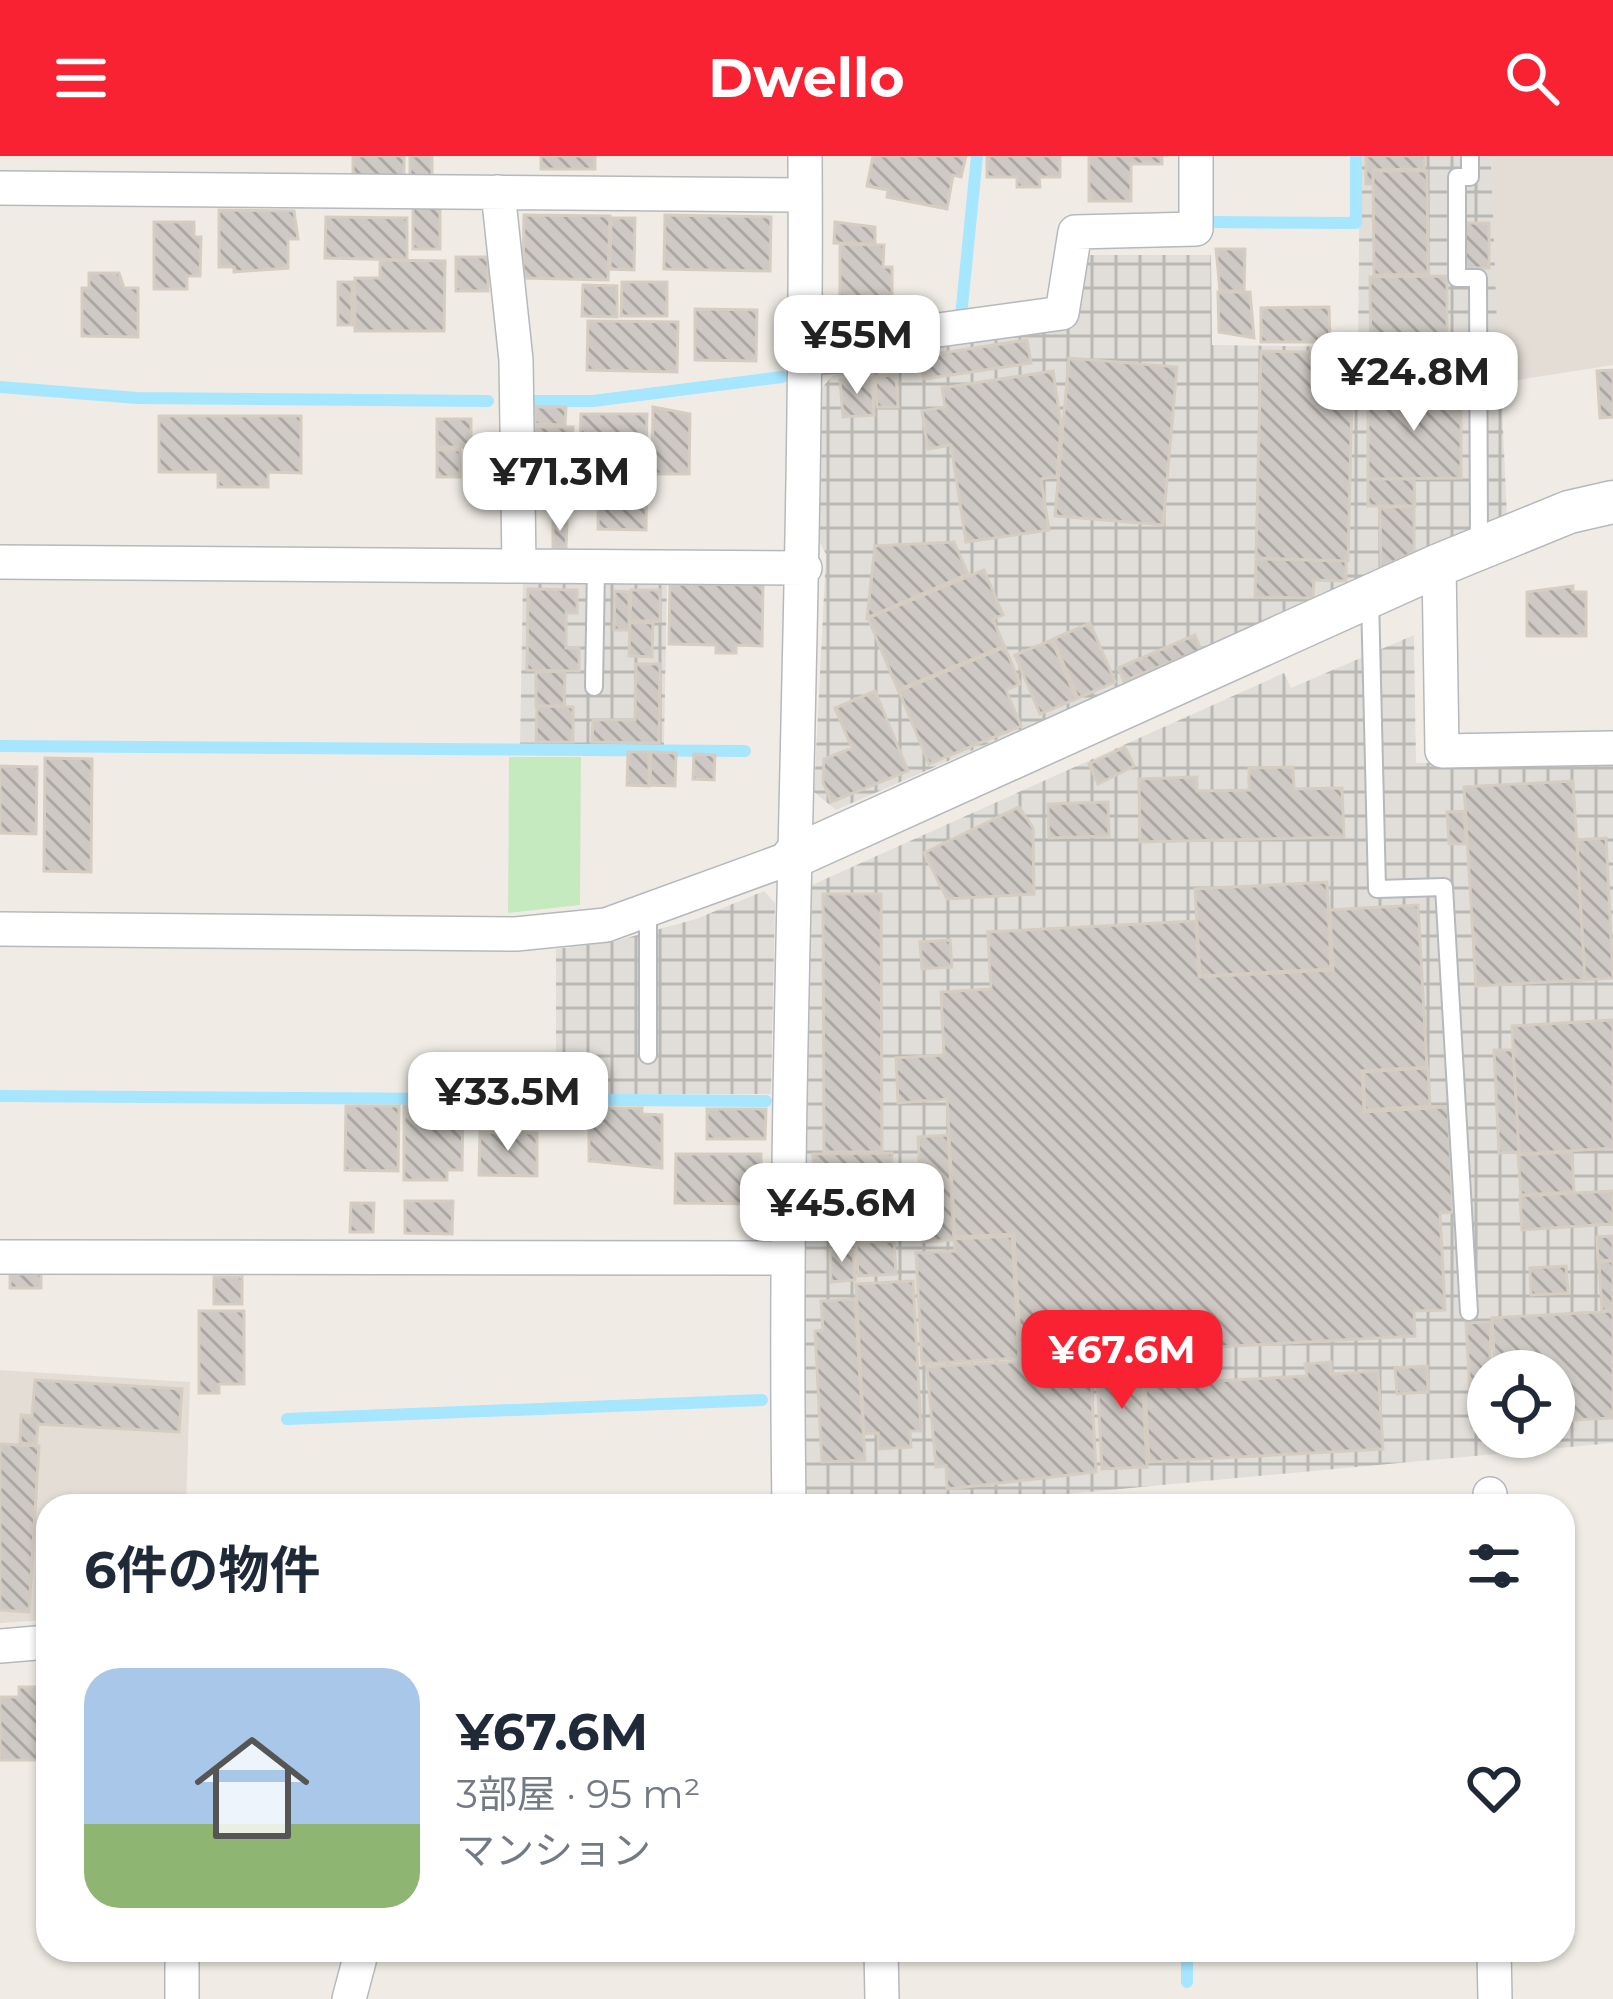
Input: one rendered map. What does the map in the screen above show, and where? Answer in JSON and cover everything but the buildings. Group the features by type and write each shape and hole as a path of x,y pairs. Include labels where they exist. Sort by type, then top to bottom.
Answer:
{"street":[{"path":"789,1494 785,1258 805,568 805,156"},
{"path":"805,358 888,352 902,335 1062,313 1075,232 1196,230 1196,156"},
{"path":"0,188 195,173 498,192 805,195"},
{"path":"498,192 517,360 519,566"},
{"path":"0,929 517,934 606,926 794,857 1439,565 1569,512 1613,502"},
{"path":"0,562 805,568"},
{"path":"1439,565 1442,752 1613,748"},
{"path":"0,1257 785,1258"},
{"path":"0,1646 36,1643"},
{"path":"182,1962 182,1999"},
{"path":"349,1999 359,1962"},
{"path":"881,1962 882,1999"},
{"path":"1494,1962 1495,1999"}],"lane":[{"path":"1470,156 1470,177 1456,177 1457,278 1478,278 1479,549"},
{"path":"594,687 596,566"},
{"path":"1370,597 1377,889 1444,887 1469,1312"},
{"path":"648,913 648,1055"}],"shaded area":[{"path":"1360,156 1491,156 1507,517 836,810 814,792 826,554 820,543 820,390 836,372 888,371 908,351 1065,326 1081,262 1089,255 1211,255 1212,345 1358,347"},
{"path":"1491,156 1613,156 1613,365 1499,383"},
{"path":"523,581 667,583 664,745 520,744"},
{"path":"1414,635 1416,763 1613,761 1613,1443 1575,1447 1575,1350 1467,1350 1467,1457 1067,1494 809,1494 803,1487 802,1257 812,885 1284,673 1291,688"},
{"path":"764,891 775,903 771,1094 556,1094 556,949 612,942 696,919"},
{"path":"0,1370 190,1382 186,1494 36,1494 36,1621 0,1623"}],"green space":[{"path":"509,757 581,757 580,905 508,913"}],"waterway":[{"path":"961,316 977,156"},
{"path":"1214,222 1356,223 1356,156"},
{"path":"533,401 593,401 782,377"},
{"path":"0,387 137,398 488,401"},
{"path":"0,746 745,751"},
{"path":"0,1096 766,1101"},
{"path":"287,1419 762,1400"},
{"path":"1187,1962 1187,1982"}]}
